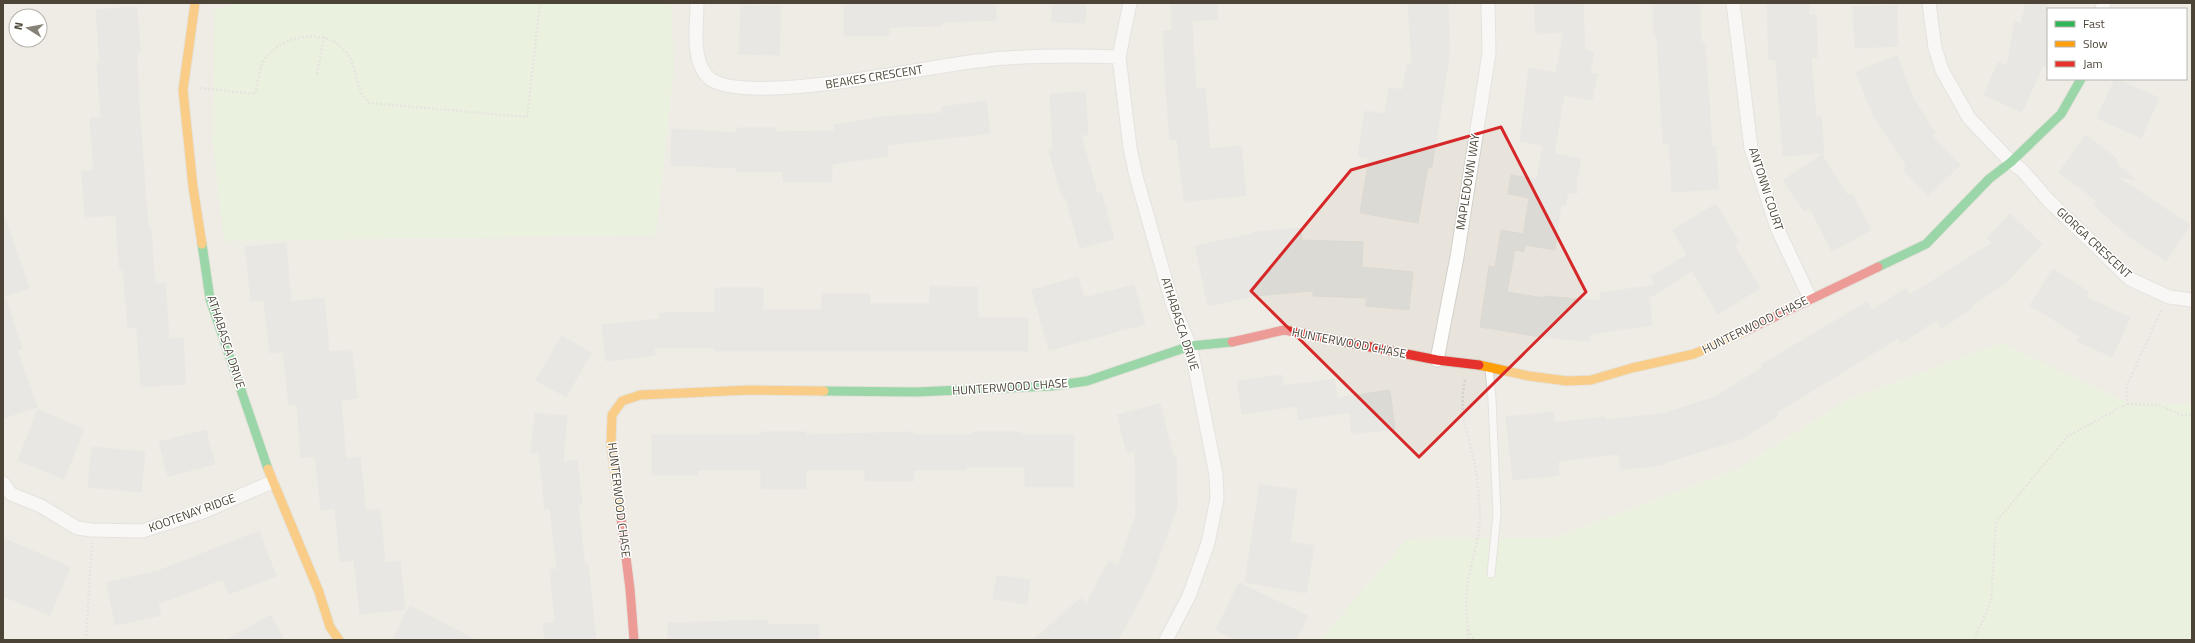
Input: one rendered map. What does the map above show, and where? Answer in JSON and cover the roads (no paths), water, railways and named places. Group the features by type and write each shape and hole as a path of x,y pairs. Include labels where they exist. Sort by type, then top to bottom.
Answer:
{"street":[{"name":"ATHABASCA DRIVE","path":"195,3 183,90 193,187 210,298 272,482 319,592 330,627 339,640"},
{"name":"BEAKES CRESCENT","path":"697,3 698,59 707,77 723,86 747,88 811,86 976,61 1014,57 1071,55 1119,57"},
{"name":"ATHABASCA DRIVE","path":"1130,3 1119,57 1136,176 1173,306 1190,346 1216,475 1217,499 1208,543 1188,596 1166,640"},
{"name":"MAPLEDOWN WAY","path":"1437,360 1457,257 1488,53 1488,3"},
{"name":"ANTONNI COURT","path":"1733,3 1751,148 1778,228 1810,298"},
{"name":"GIORGA CRESCENT","path":"1929,3 1936,48 1942,70 1969,118 2011,162 2022,170 2053,205 2130,279 2169,297 2192,300"},
{"name":"HUNTERWOOD CHASE","path":"634,640 630,589 611,444 612,415 622,401 640,395 749,390 916,392 1052,386 1087,381 1190,346 1226,344 1284,330 1437,360 1488,366 1529,376 1567,381 1591,380 1632,368 1694,354 1714,346 1810,298 1926,244 1989,179 2011,162 2061,114 2080,80"},
{"name":"KOOTENAY RIDGE","path":"3,483 11,494 42,506 77,528 92,530 142,531 203,512 272,482"}],"lane":[{"path":"1488,366 1492,399 1497,514 1491,574"}]}
